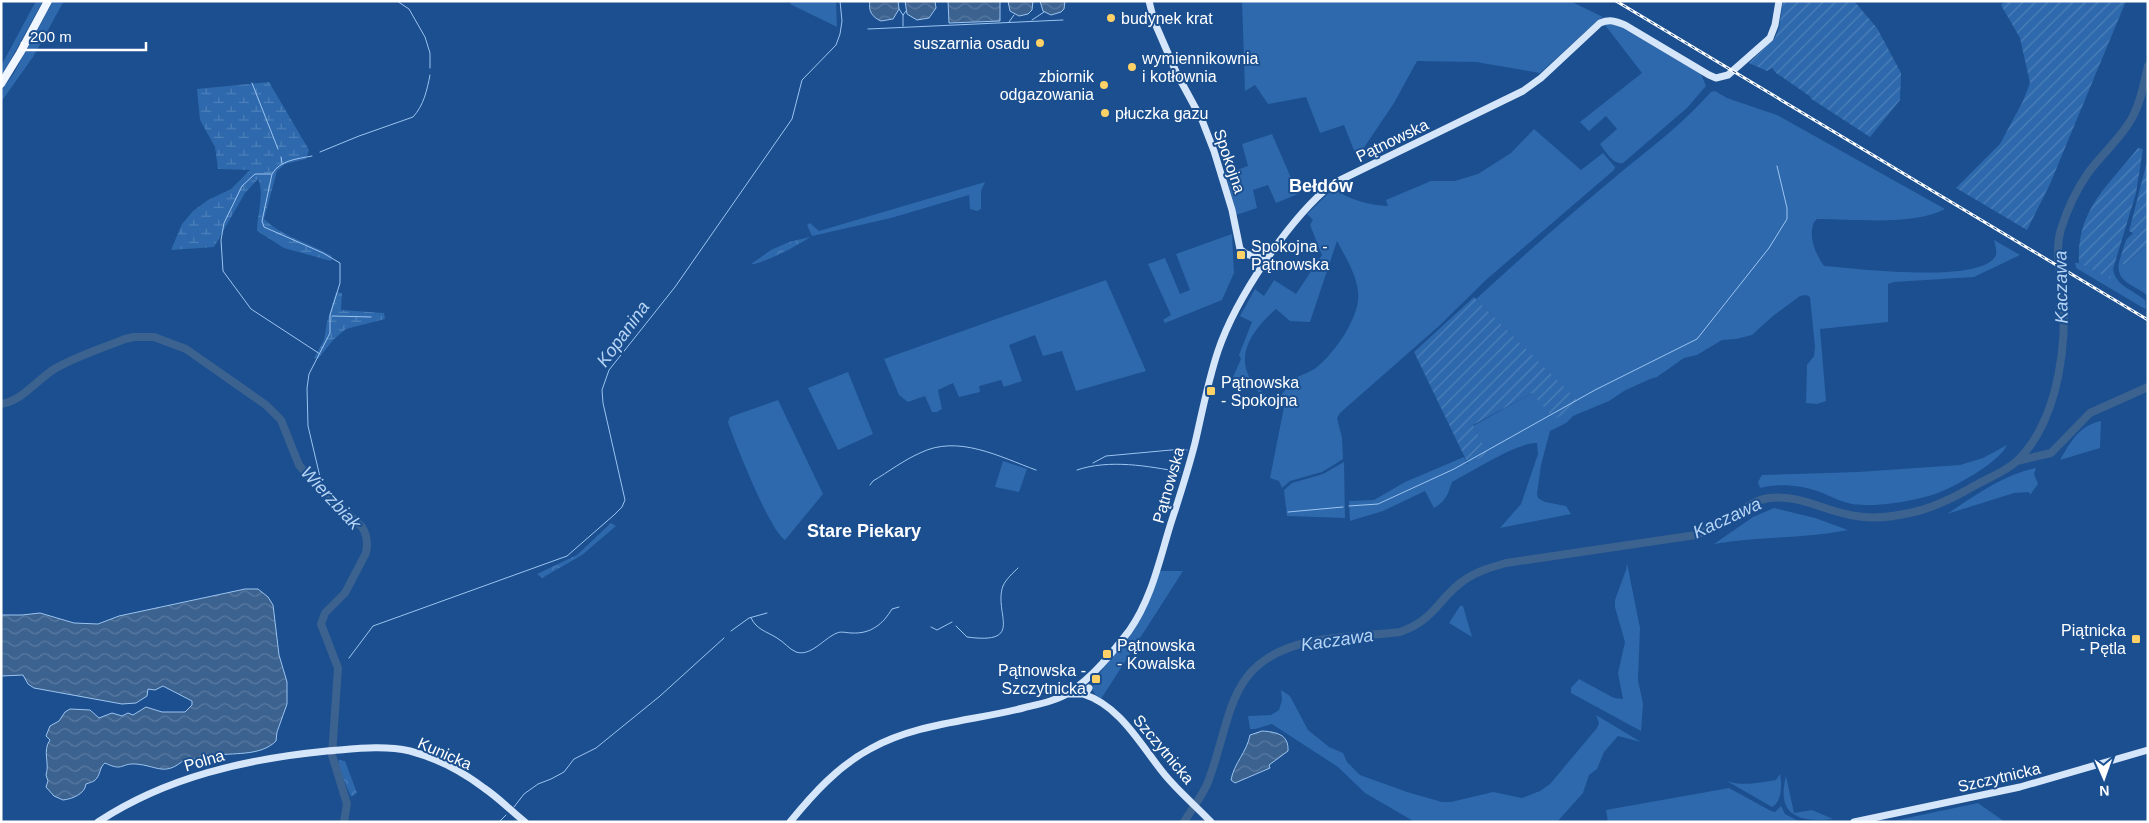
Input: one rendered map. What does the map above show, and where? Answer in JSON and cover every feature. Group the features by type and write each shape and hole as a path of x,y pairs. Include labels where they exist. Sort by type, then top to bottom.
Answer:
{"main road":[{"path":"1,84 20,54 48,1"}],"street":[{"name":"Spokojna","path":"1149,1 1154,21 1177,74 1202,120 1214,151 1232,210 1240,249 1246,254 1268,260"},
{"name":"Pątnowska","path":"1083,689 1128,631 1150,593 1189,466 1218,352 1236,309 1301,213 1332,184 1523,91 1541,78 1600,23 1613,20 1625,25 1709,76 1722,77 1728,75 1770,38 1775,25 1779,1"},
{"path":"790,822 827,781 846,764 870,748 911,733 1018,710 1058,699 1083,689"},
{"name":"Szczytnicka","path":"1083,689 1122,721 1137,737 1165,775 1211,822"},
{"name":"Kunicka","path":"326,751 386,748 410,752 433,760 460,772 485,788 525,822"},
{"name":"Szczytnicka","path":"1854,822 2020,787 2148,750"},
{"name":"Polna","path":"98,822 145,794 174,782 251,761 326,751"}],"green space":[{"path":"36,1 43,1 1,77 1,66"},
{"path":"53,1 64,1 33,57 1,102 1,91 14,73"},
{"path":"792,1 836,1 837,27 790,4"},
{"path":"1242,1 1570,1 1603,17 1540,73 1476,62 1417,61 1394,103 1357,158 1344,125 1320,133 1306,97 1268,104 1255,85 1245,91"},
{"path":"1783,1 1854,1 1877,28 1901,73 1900,100 1870,137 1810,98 1772,68 1767,71 1749,63 1775,38 1779,28"},
{"path":"2005,1 2126,1 2050,184 2027,230 1956,188 2000,144 2023,101 2030,83 2020,38 2001,5"},
{"path":"1605,25 1618,25 1701,74 1706,86 1687,108 1623,163 1613,160 1600,144 1617,129 1606,116 1589,131 1580,122 1642,73"},
{"path":"269,82 309,150 306,159 285,164 277,171 264,219 287,235 332,256 331,261 284,248 257,231 261,198 258,179 245,193 214,247 171,250 182,224 193,211 208,200 231,189 250,170 218,169 215,147 200,120 197,89"},
{"path":"1715,91 1727,98 1777,115 1945,209 1917,218 1900,220 1817,219 1812,228 1812,239 1815,250 1824,266 1916,272 1968,270 1986,264 1996,255 1994,240 2020,255 1974,277 1894,282 1888,284 1888,322 1820,329 1826,401 1817,404 1806,403 1807,365 1814,356 1815,347 1810,297 1806,295 1800,296 1773,316 1752,335 1722,340 1697,355 1684,358 1657,377 1624,391 1609,401 1573,416 1566,423 1550,431 1541,465 1537,494 1538,498 1545,502 1566,506 1571,514 1500,528 1521,504 1538,454 1537,443 1518,447 1507,452 1452,482 1446,497 1434,508 1425,491 1383,511 1350,521 1349,501 1374,500 1405,482 1464,457 1467,464 1487,454 1473,426 1532,393 1581,405 1476,299 1569,216 1670,132 1711,92"},
{"path":"1534,129 1581,170 1603,153 1615,167 1614,170 1487,279 1439,326 1340,413 1337,418 1342,438 1343,459 1322,472 1290,481 1282,488 1279,481 1270,478 1284,407 1260,401 1261,395 1250,380 1233,377 1241,359 1239,355 1252,322 1240,316 1255,289 1264,296 1274,280 1296,294 1322,255 1310,225 1313,220 1307,214 1333,189 1360,201 1388,206 1386,200 1431,181 1455,181 1478,174 1511,153","holes":["1337,241 1353,272 1357,285 1358,300 1352,321 1339,343 1324,361 1315,369 1296,378 1279,398 1271,399 1249,377 1245,365 1245,354 1249,342 1256,331 1276,309 1290,321 1310,322"]},
{"path":"1272,134 1298,194 1276,203 1268,185 1253,190 1257,208 1236,215 1226,174 1248,166 1242,144"},
{"path":"2138,148 2143,149 2136,193 2110,279 2079,263 2079,244 2088,213 2105,187"},
{"path":"2148,158 2148,245 2124,265 2119,262 2126,240 2133,233 2129,231"},
{"path":"985,182 981,191 981,209 977,211 970,209 969,195 891,218 812,236 807,225 810,223 819,231"},
{"path":"1232,234 1234,273 1222,300 1165,323 1163,320 1171,315 1148,264 1165,258 1180,294 1190,290 1176,254"},
{"path":"810,237 772,258 751,264 771,250 789,242"},
{"path":"2148,245 2148,296 2123,279 2120,275 2119,262 2124,265"},
{"path":"2075,263 2079,263 2109,278 2113,268 2117,279 2125,287 2145,300 2145,309 2076,268"},
{"path":"1106,280 1146,371 1076,391 1062,351 1043,356 1035,335 1009,345 1022,381 1004,387 1001,380 979,386 980,392 959,397 953,383 938,390 942,409 937,412 932,412 925,396 908,402 899,395 884,359"},
{"path":"336,292 342,293 341,310 384,313 385,319 346,329 333,340 318,359 314,358 324,340"},
{"path":"1474,297 1582,405 1554,419 1532,393 1473,425 1488,454 1468,464 1414,352"},
{"path":"848,372 873,434 838,450 808,388"},
{"path":"778,400 823,494 785,540 771,521 762,504 728,422 730,417"},
{"path":"2101,421 2100,448 2060,460 2076,435 2093,423"},
{"path":"2007,445 2003,452 1986,466 1953,486 1927,497 1894,503 1852,504 1798,486 1782,485 1760,488 1758,482 1762,475 1858,472 1960,465 1983,458"},
{"path":"1003,461 1027,469 1019,492 995,487"},
{"path":"1344,462 1345,518 1287,516 1284,490 1292,483 1323,474"},
{"path":"2036,468 2034,474 2038,484 2030,495 2029,492 2014,493 1947,514 2001,480"},
{"path":"1774,508 1815,518 1848,530 1815,535 1714,544 1753,517"},
{"path":"611,523 616,526 582,555 542,578 537,574 577,555"},
{"path":"1627,563 1640,628 1638,680 1643,704 1641,731 1571,693 1571,688 1579,679 1614,698 1623,699 1618,673 1625,642 1615,607 1615,600"},
{"path":"1159,571 1183,571 1101,699 1094,692 1094,682 1096,682 1096,678 1129,635"},
{"path":"1460,606 1463,606 1472,637 1449,623"},
{"path":"1281,690 1290,696 1308,730 1329,747 1343,753 1347,762 1360,775 1442,802 1451,802 1493,792 1522,798 1540,791 1550,784 1597,728 1599,723 1596,715 1641,742 1618,736 1604,752 1597,769 1589,775 1583,793 1557,822 1415,822 1365,793 1338,767 1272,724 1250,729 1248,716 1271,715 1279,710 1282,700"},
{"path":"339,760 345,761 357,793 351,797 338,766"},
{"path":"1780,774 1781,788 1779,797 1772,807 1727,781 1739,784 1758,783 1776,780"},
{"path":"1786,776 1794,813 1812,810 1833,819 1809,819 1793,814 1787,808 1784,800"},
{"path":"1729,788 1771,811 1775,812 1781,806 1785,814 1800,822 1608,822 1606,810"},
{"path":"1978,803 2005,822 1888,822"}],"water":[{"path":"870,1 898,1 899,9 893,19 881,21 871,13"},
{"path":"905,1 935,1 936,8 929,18 917,20 907,14"},
{"path":"948,1 1000,1 1000,21 949,23"},
{"path":"1008,1 1033,1 1032,10 1028,14 1019,16 1010,11"},
{"path":"1040,1 1065,1 1064,9 1051,15 1043,11"},
{"path":"245,589 258,589 268,597 273,605 279,655 287,682 287,704 277,732 276,741 262,750 185,759 172,768 167,769 136,764 116,767 105,763 96,779 86,784 83,791 78,795 63,800 54,796 46,787 48,781 46,775 46,753 50,740 46,736 50,726 59,721 65,712 70,709 90,710 99,718 112,713 122,716 128,713 133,715 146,707 162,712 185,712 192,705 192,701 163,686 155,690 148,689 147,696 136,703 122,704 34,688 28,684 23,675 1,676 1,615 40,613 74,623 98,624 119,616"},
{"path":"1262,731 1277,733 1284,737 1288,745 1288,751 1269,765 1270,768 1235,783 1231,780 1250,735"}],"waterway":[{"path":"397,1 409,9 425,37 430,53 430,68"},
{"name":"Kopanina","path":"349,658 373,626 567,556 622,507 625,500 603,403 602,390 609,370 675,287 792,119 802,80 836,45 842,21 840,1"},
{"path":"899,9 903,15"},
{"path":"903,26 903,15 906,11"},
{"path":"1032,20 1044,12"},
{"path":"1009,22 1014,15"},
{"path":"868,29 1063,20"},
{"name":"Kaczawa","path":"1184,822 1208,782 1229,713 1237,694 1247,677 1262,662 1282,650 1320,640 1400,632 1422,621 1449,593 1466,579 1480,571 1506,563 1696,535 1723,523 1754,503 1769,498 1780,497 1802,501 1845,514 1863,517 1885,517 1907,513 1922,510 1945,501 2014,464 2030,445 2040,429 2048,411 2059,372 2064,333 2064,304 2058,249 2063,222 2076,193 2088,173 2132,118 2140,99 2148,66"},
{"path":"320,152 413,117 422,102 430,75"},
{"path":"252,83 278,149"},
{"path":"312,156 289,161 275,169 272,174 262,221 264,227 323,253 340,263 340,283 330,315 330,333 309,374 307,388 308,426 321,481"},
{"path":"281,157 282,163"},
{"path":"1349,506 1378,504 1454,469 1595,390 1697,339 1769,248 1787,219 1787,208 1777,166"},
{"path":"271,174 255,174 242,186 224,223 221,240 223,271 251,309 320,354"},
{"path":"332,316 371,317"},
{"name":"Wierzbiak","path":"1,404 17,398 56,368 90,352 125,339 154,337 186,349 266,405 281,420 299,465 309,477 362,527 367,540 366,553 345,593 325,613 321,624 338,668 332,755 347,804 344,822"},
{"path":"2017,461 2051,453 2090,413 2148,387"},
{"path":"870,485 873,481 920,453 934,448 949,446 979,450 1036,470"},
{"path":"1093,463 1106,456 1187,450"},
{"path":"1077,470 1115,464 1180,472"},
{"name":"Wierzbiak","path":"322,484 322,489"},
{"path":"1288,512 1343,507"},
{"path":"956,626 967,637 985,638 996,636 1002,631 1001,596 1003,586 1018,568"},
{"path":"751,618 759,628 780,640 793,651 802,653 812,650 839,632 859,633 871,630 885,619 892,609 899,607"},
{"path":"731,631 749,618 767,613"},
{"path":"931,627 937,630 952,622"},
{"path":"514,807 524,794 538,784 564,772 574,759 596,748 660,696 724,638"},
{"path":"499,822 506,815"}],"railway":[{"path":"1616,1 2148,320"}],"place":[{"name":"budynek krat","path":"1111,18"},
{"name":"suszarnia osadu","path":"1040,43"},
{"name":"wymiennikownia i kotłownia","path":"1132,67"},
{"name":"zbiornik odgazowania","path":"1104,85"},
{"name":"płuczka gazu","path":"1105,113"},
{"name":"Spokojna - Pątnowska","path":"1241,255"},
{"name":"Pątnowska - Spokojna","path":"1211,391"},
{"name":"Piątnicka - Pętla","path":"2136,639"},
{"name":"Pątnowska - Kowalska","path":"1107,654"},
{"name":"Pątnowska - Szczytnicka","path":"1096,679"}],"district":[{"name":"Bełdów","path":"1321,186"},
{"name":"Stare Piekary","path":"864,531"}]}
